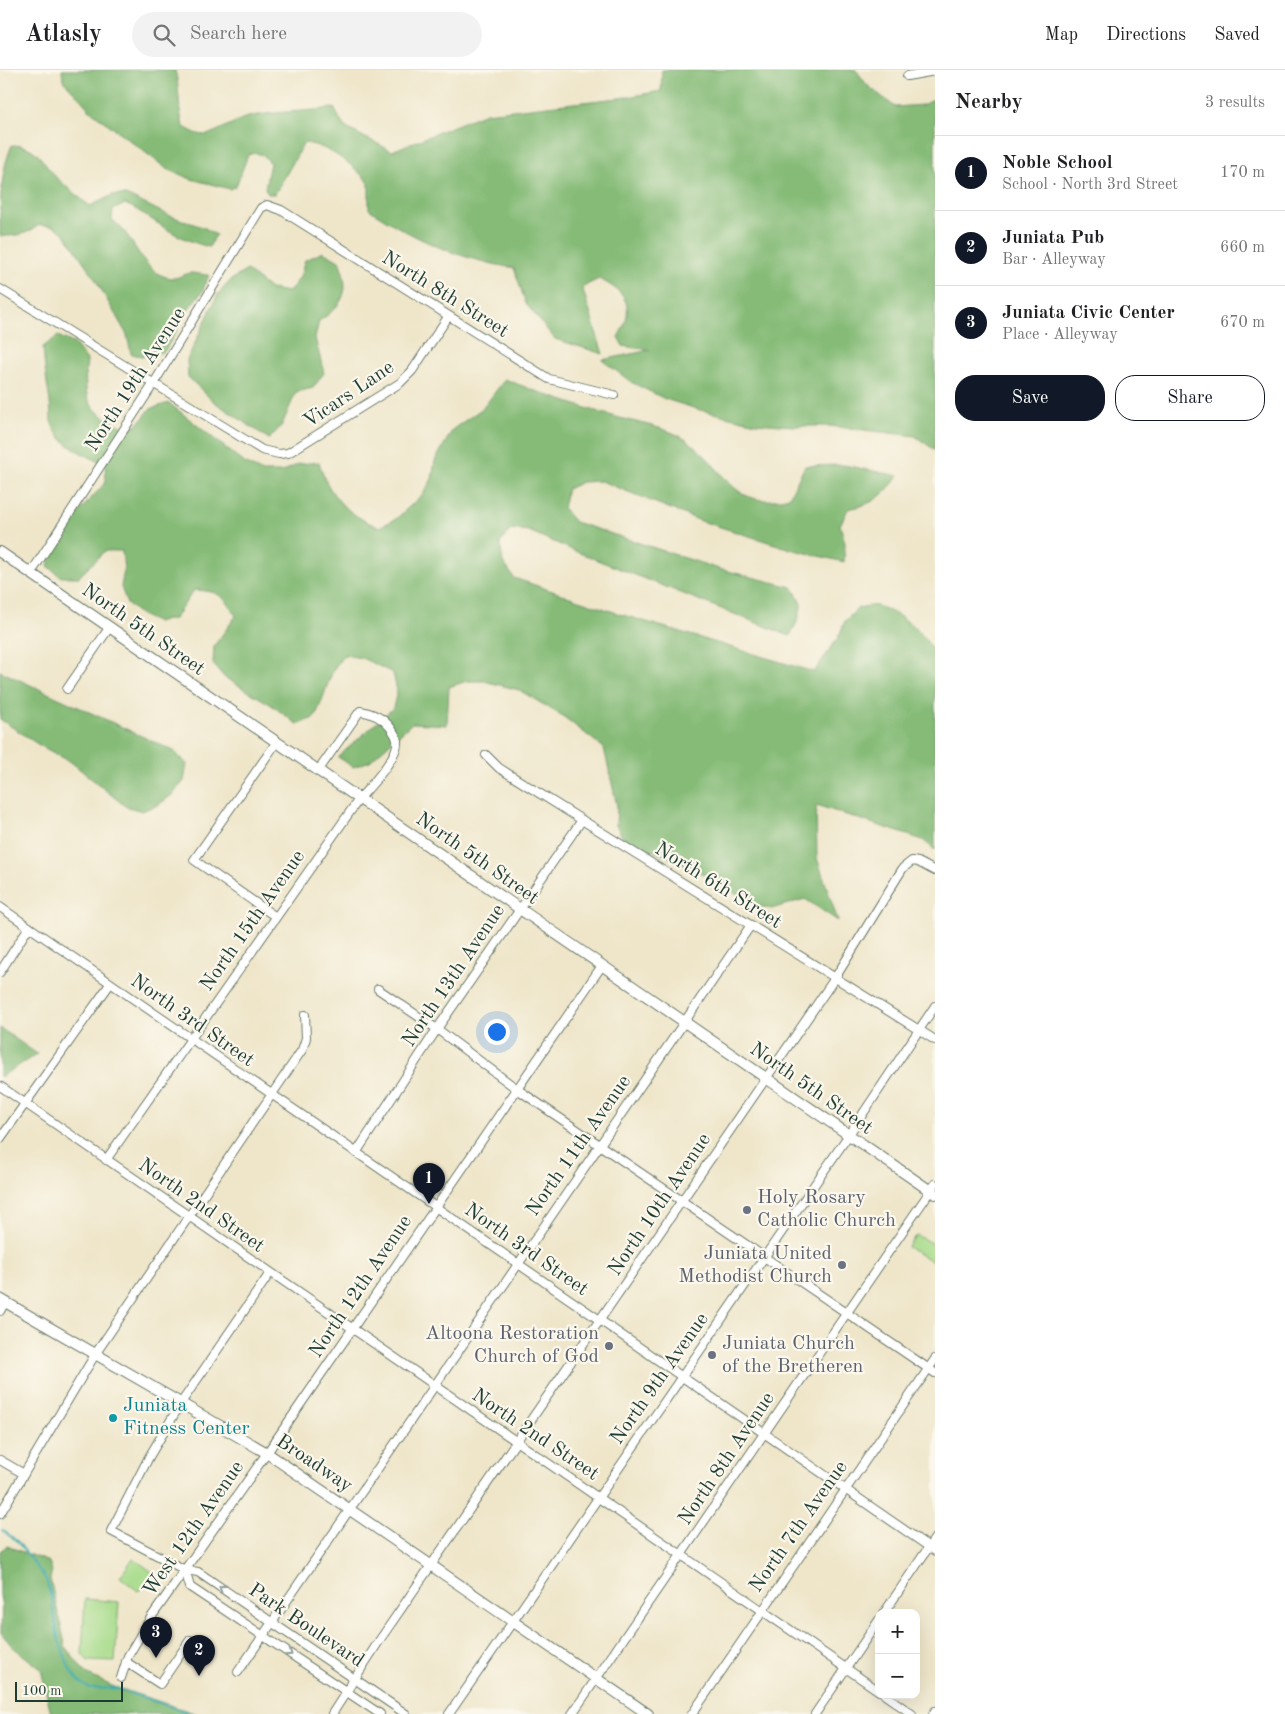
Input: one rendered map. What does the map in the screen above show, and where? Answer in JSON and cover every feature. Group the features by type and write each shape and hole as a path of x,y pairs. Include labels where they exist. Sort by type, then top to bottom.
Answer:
{"street":[{"path":"908,76 935,71"},
{"name":"North 8th Street","path":"267,205 281,210 549,379 614,395"},
{"name":"North 19th Avenue","path":"31,573 154,384 261,208 267,205"},
{"path":"0,290 154,384"},
{"name":"Vicars Lane","path":"154,384 257,447 271,453 288,452 400,384 412,371 448,317"},
{"name":"North 5th Street","path":"0,552 848,1136 933,1190"},
{"path":"68,689 110,628"},
{"name":"North 15th Avenue","path":"106,1160 359,799 384,769 398,742 386,722 374,715 360,712 318,771"},
{"path":"276,743 194,860 276,916"},
{"name":"North 6th Street","path":"486,755 499,768 935,1040"},
{"name":"North 13th Avenue","path":"356,1153 437,1029 582,820"},
{"name":"North 10th Avenue","path":"332,1714 354,1678 431,1565 835,978 903,868 912,861 935,871"},
{"name":"North 3rd Street","path":"0,907 271,1096 518,1263 932,1549"},
{"name":"North 11th Avenue","path":"238,1672 751,926"},
{"path":"0,972 29,927"},
{"name":"North 12th Avenue","path":"267,1453 601,967"},
{"path":"0,1139 110,984"},
{"path":"378,989 437,1029 517,1089 600,1143 764,1257 847,1311 932,1370"},
{"name":"North 9th Avenue","path":"449,1714 848,1136 935,1006"},
{"path":"0,1514 96,1353 302,1050 306,1038 305,1016"},
{"name":"North 2nd Street","path":"0,1086 681,1555 762,1608 875,1688"},
{"name":"North 8th Avenue","path":"572,1714 847,1311 933,1190"},
{"path":"181,1403 270,1273"},
{"name":"Broadway","path":"2,1304 96,1353 267,1453 648,1714"},
{"name":"North 7th Avenue","path":"692,1714 762,1608 845,1489 932,1370 935,1359"},
{"name":"Park Boulevard","path":"181,1403 149,1457 111,1531 185,1570 198,1572 406,1714"},
{"name":"West 12th Avenue","path":"121,1678 137,1638 267,1453"},
{"path":"0,1460 24,1474"},
{"path":"887,1609 932,1549 935,1538"},
{"name":"Park Boulevard","path":"185,1570 190,1587 380,1714"},
{"path":"815,1714 875,1626"},
{"path":"126,1662 160,1684 190,1640"},
{"path":"891,1699 912,1714"}],"green space":[{"path":"62,70 175,70 183,126 199,134 208,134 248,117 334,108 343,125 348,129 392,151 486,113 627,97 661,91 662,70 856,70 867,85 895,107 923,105 935,98 935,450 915,436 830,426 756,423 700,410 665,399 631,382 602,360 650,350 623,346 618,337 626,318 626,303 623,296 609,284 599,279 582,287 603,354 555,339 526,304 514,268 456,254 421,239 386,220 369,209 369,183 349,163 331,152 304,143 275,194 268,194 265,188 270,163 263,155 257,153 248,155 236,186 230,189 191,179 167,169 91,111 63,80"},
{"path":"12,145 34,151 57,178 90,206 113,195 126,195 168,215 205,228 216,235 209,247 177,235 125,204 113,210 112,220 127,235 152,269 161,275 171,278 190,273 209,275 202,292 191,305 165,351 147,357 131,354 127,335 94,277 64,233 53,226 39,225 21,234 0,236 3,178"},
{"path":"323,252 339,261 345,280 345,288 340,302 335,309 319,321 315,338 324,373 313,388 296,392 282,425 269,439 213,401 188,377 187,360 218,294 231,280 247,270 270,289 289,292 300,277 305,260"},
{"path":"58,336 75,344 87,360 87,396 91,404 104,417 128,429 139,423 150,409 169,403 246,464 263,472 282,472 299,464 319,462 328,484 340,502 357,516 379,527 396,519 423,494 432,479 435,461 453,429 483,408 505,379 574,404 660,428 677,435 699,450 730,484 741,493 754,498 770,500 789,497 805,466 844,465 899,476 888,489 872,502 848,509 840,525 845,543 844,562 794,550 701,521 601,481 582,482 567,489 563,508 575,522 719,569 792,587 802,603 798,620 790,636 577,552 529,531 511,529 500,543 503,562 514,578 620,614 814,672 838,638 845,621 858,608 877,606 905,620 928,642 935,660 935,850 923,840 816,805 817,858 838,921 805,899 771,909 755,905 690,866 624,840 616,825 617,806 604,748 564,717 519,690 484,681 467,681 449,687 447,725 412,723 370,761 353,767 338,757 393,708 397,691 393,673 362,658 344,655 330,678 314,718 297,724 270,704 224,677 213,664 214,646 236,616 228,603 220,596 215,593 194,590 174,619 156,622 141,615 127,604 121,587 124,570 122,551 105,551 79,577 61,577 48,566 56,537 106,482 105,464 81,453 66,443 55,430 51,421 43,347"},
{"path":"0,671 174,751 187,764 184,781 172,795 158,805 142,811 125,806 71,762 39,745 0,719"},
{"path":"0,1028 37,1054 0,1077"},
{"path":"916,1235 933,1244 935,1241 935,1263 907,1247"},
{"path":"7,1546 49,1562 52,1571 50,1579 66,1648 86,1674 112,1686 197,1714 51,1714 41,1669 13,1647 1,1633 0,1551"},
{"path":"133,1558 155,1574 149,1586 138,1591 120,1577"},
{"path":"85,1599 119,1602 115,1662 88,1661 82,1654"}],"waterway":[{"path":"2,1530 17,1541 46,1579 52,1600 58,1638 71,1672 81,1683 90,1689 115,1688 192,1714"}],"place":[{"name":"Noble School","path":"429,1204"},
{"name":"Holy Rosary Catholic Church","path":"747,1210"},
{"name":"Juniata United Methodist Church","path":"842,1265"},
{"name":"Altoona Restoration Church of God","path":"609,1346"},
{"name":"Juniata Church of the Bretheren","path":"712,1355"},
{"name":"Juniata Fitness Center","path":"113,1418"},
{"name":"Juniata Civic Center","path":"156,1658"},
{"name":"Juniata Pub","path":"199,1676"}]}
